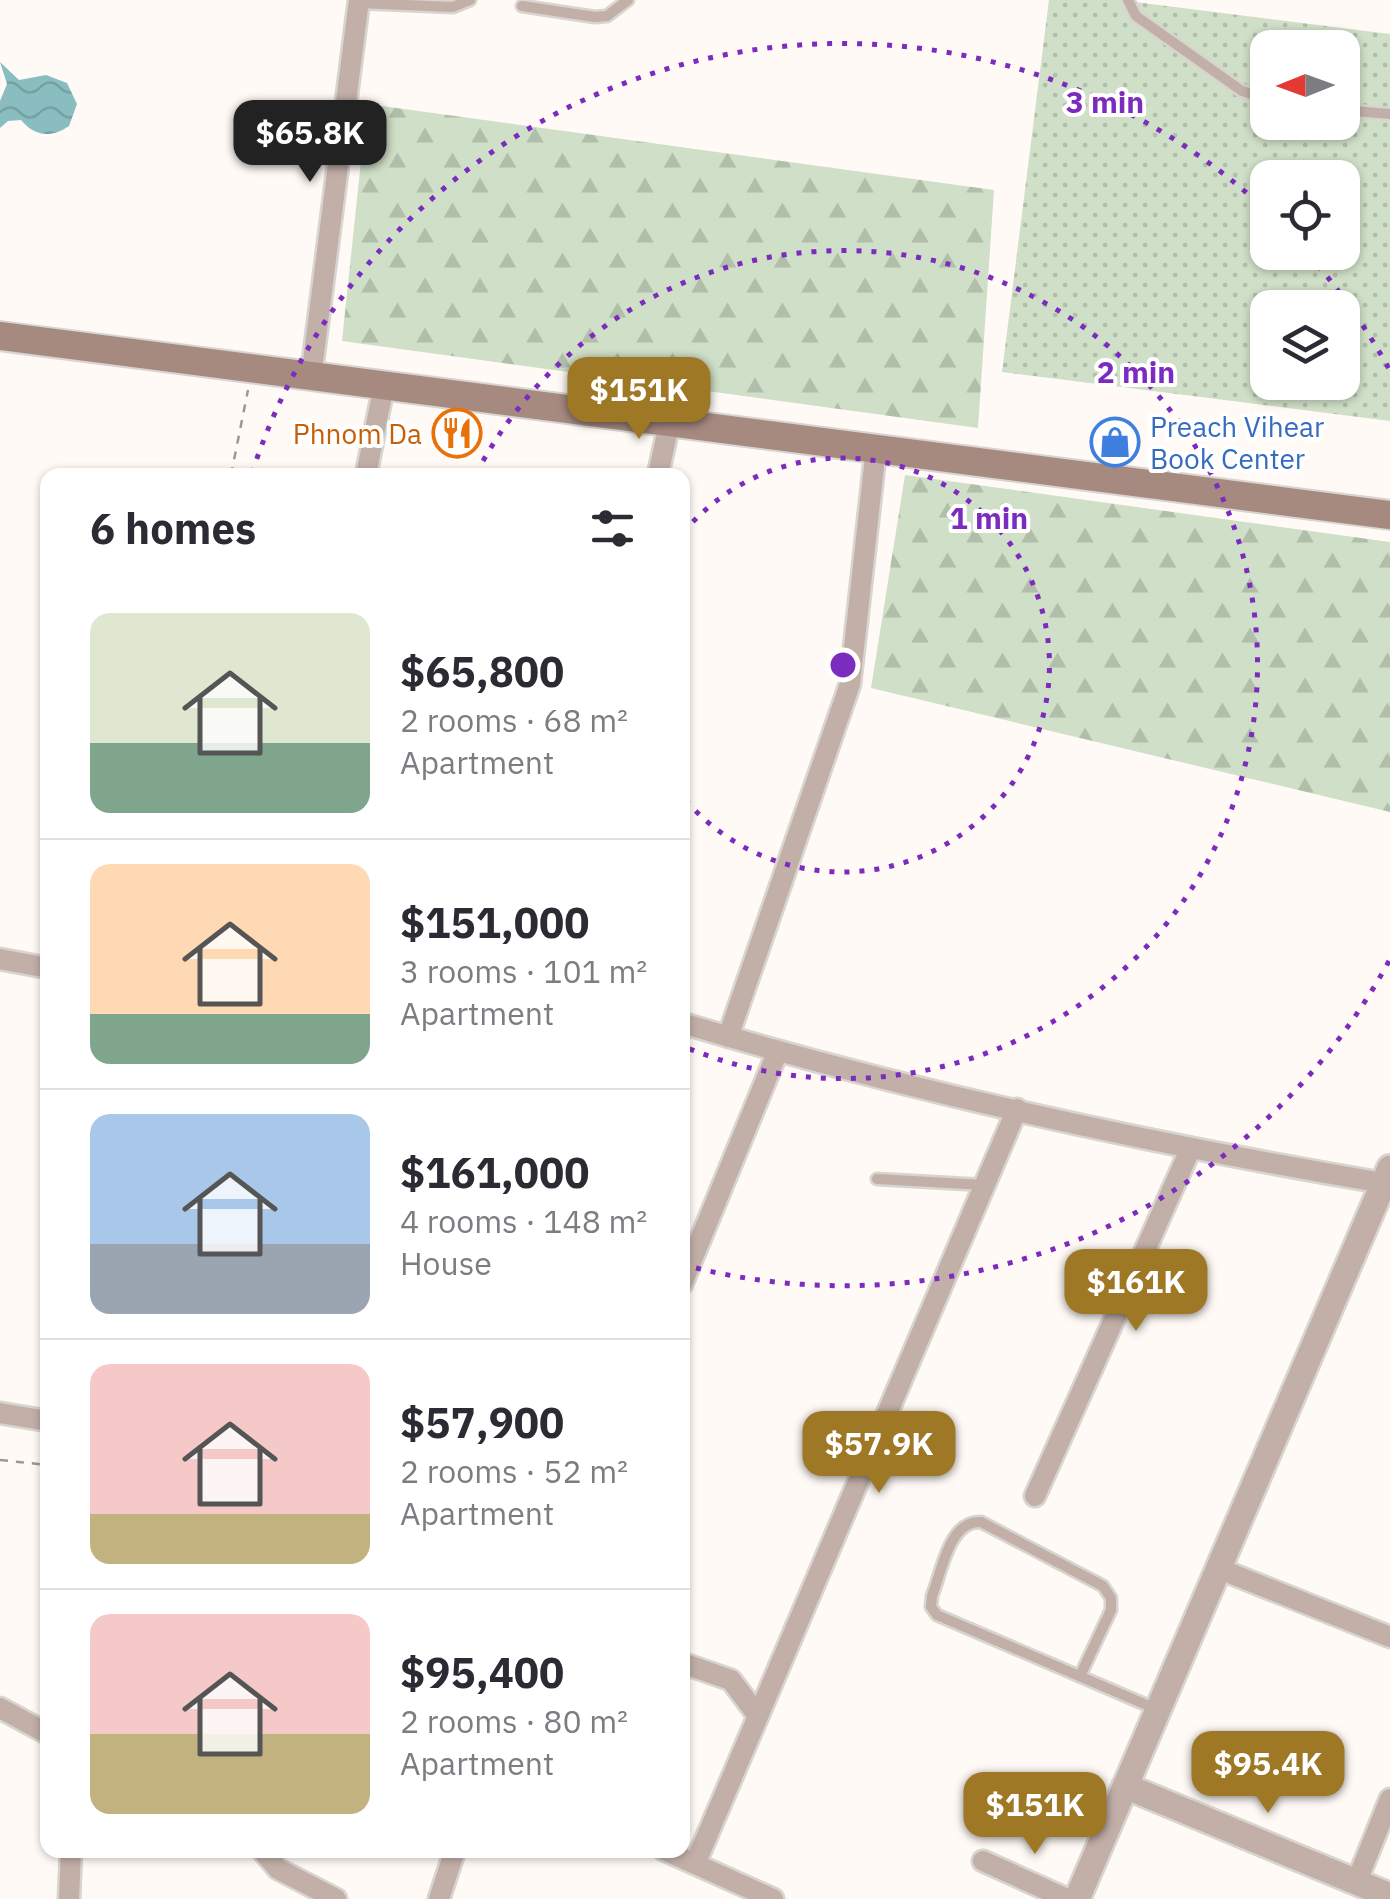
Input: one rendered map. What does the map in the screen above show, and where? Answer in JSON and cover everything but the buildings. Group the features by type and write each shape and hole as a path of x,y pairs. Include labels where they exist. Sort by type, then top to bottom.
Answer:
{"main road":[{"path":"0,336 1390,514"}],"street":[{"path":"311,376 359,1"},
{"path":"367,468 384,385"},
{"path":"660,468 670,420"},
{"path":"728,1036 850,684 876,448"},
{"path":"0,959 40,966"},
{"path":"690,1025 776,1054 1190,1150 1386,1176 1077,1899"},
{"path":"690,1264 776,1054"},
{"path":"694,1864 1017,1109"},
{"path":"1035,1496 1190,1150"},
{"path":"0,1413 40,1420"},
{"path":"1217,1568 1390,1637"},
{"path":"690,1666 731,1680 758,1716"},
{"path":"0,1708 40,1730"},
{"path":"1125,1786 1390,1896"},
{"path":"1356,1883 1390,1799"},
{"path":"69,1899 72,1858"},
{"path":"269,1858 278,1869 336,1899"},
{"path":"439,1899 452,1858"},
{"path":"681,1858 773,1899"},
{"path":"983,1861 1066,1899"}],"lane":[{"path":"359,1 453,7 470,0"},
{"path":"522,6 595,17 606,16 628,0"},
{"path":"1128,0 1136,16 1250,93"},
{"path":"1360,112 1390,114"},
{"path":"877,1180 984,1186"},
{"path":"1080,1676 1111,1610 1111,1598 1103,1586 981,1522 968,1521 958,1528 932,1596 931,1608 938,1615 1157,1710"}],"path":[{"path":"232,468 252,369"},
{"path":"0,1460 40,1464"}],"green space":[{"path":"1049,0 1119,0 1358,30 1250,30 1250,140 1360,140 1360,30 1390,34 1390,421 1002,372"},
{"path":"367,104 994,190 978,428 342,341"},
{"path":"905,475 1390,542 1390,812 871,688"}],"water":[{"path":"0,62 19,80 46,75 67,83 77,104 69,126 44,134 21,120 8,121 0,128 0,101 7,84"}],"place":[{"name":"Phnom Da","path":"457,433"},
{"name":"Preach Vihear Book Center","path":"1115,442"}]}
